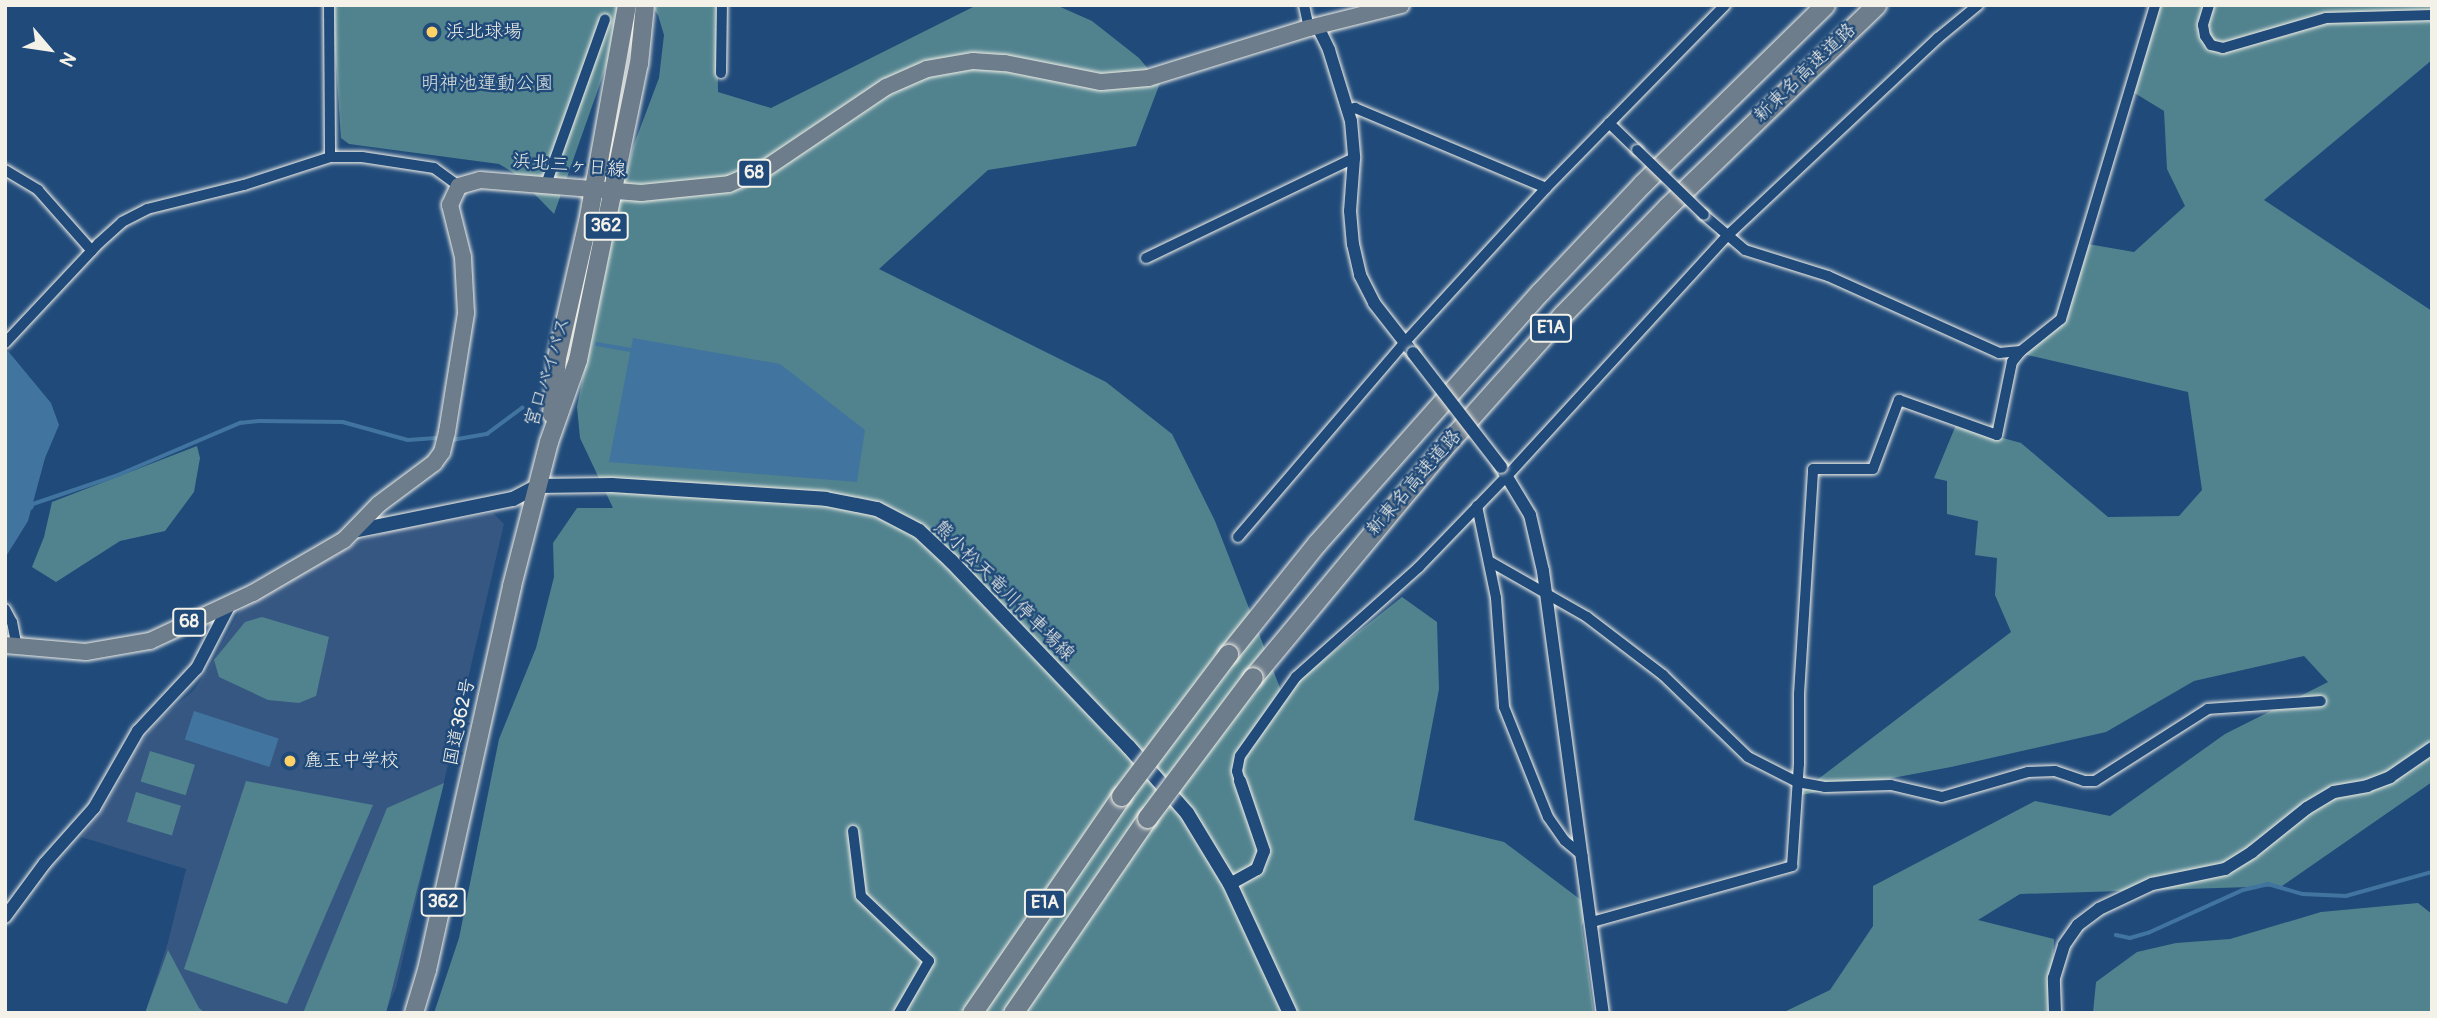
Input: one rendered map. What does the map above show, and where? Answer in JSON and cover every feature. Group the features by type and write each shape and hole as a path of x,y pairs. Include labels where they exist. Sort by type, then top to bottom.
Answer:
{"highway":[{"name":"宮口バイパス","path":"549,442 557,358 594,192 627,5"},
{"name":"宮口バイパス","path":"549,442 578,360 639,64 645,5"},
{"name":"新東名高速道路","path":"972,1013 1121,796 1228,654 1334,524 1540,292 1642,184 1825,5"},
{"name":"新東名高速道路","path":"1013,1013 1147,818 1254,677 1444,447 1563,314 1676,197 1875,5"},
{"name":"国道362号","path":"414,1013 428,970 512,586 549,442"}],"main road":[{"name":"浜北三ヶ日線","path":"459,186 480,180 594,192 641,193 729,184 766,168 886,87 927,69 973,61 1005,63 1101,82 1148,78 1313,27 1401,5"},
{"name":"68","path":"11,646 86,652 150,640 230,604 344,540 379,504 434,463 444,445 467,295 463,257 450,205 459,186"},
{"name":"熊小松天竜川停車場線","path":"354,531 513,499 537,486 612,485 826,499 877,509 919,531 951,561 1187,813 1230,884 1290,1013"}],"street":[{"path":"329,5 330,157"},
{"path":"721,73 722,5"},
{"path":"1304,5 1313,27 1329,50 1349,111 1354,158 1350,211 1353,244 1360,275 1374,303 1504,472 1530,515 1546,594 1603,1013"},
{"path":"1238,537 1405,342 1546,188 1725,5"},
{"path":"1230,884 1256,869 1264,851 1237,771 1240,755 1297,677 1392,593 1727,236 1938,38 1978,5"},
{"path":"1591,922 1792,866 1813,469 1873,469 1899,400 1997,435 2012,362 2021,351 2060,319 2155,5"},
{"path":"2209,5 2203,25 2205,36 2211,45 2222,48 2326,18 2432,15"},
{"path":"545,187 605,19"},
{"path":"1349,111 1354,108 1546,188"},
{"path":"1609,123 1704,215 1745,250 1828,276 1999,353 2021,351"},
{"path":"5,343 122,222 147,209 244,185 330,157 362,158 434,168 459,186"},
{"path":"1146,258 1354,158"},
{"path":"5,170 38,190 92,251"},
{"path":"1476,506 1489,561 1501,643 1504,706 1548,817 1565,841 1583,856"},
{"path":"1489,561 1587,617 1664,675 1748,757 1797,782 1825,787 1891,785 1942,797 2028,772 2055,771 2084,781 2095,781 2208,709 2321,701"},
{"path":"5,917 45,863 94,808 138,732 197,668 230,604"},
{"path":"5,609 12,622 11,646"},
{"path":"2055,1013 2054,978 2064,945 2078,926 2099,909 2152,884 2225,869 2325,797 2390,777 2432,748"},
{"path":"853,831 861,896 929,961 899,1013"}],"shaded area":[{"path":"633,338 780,364 865,430 857,482 609,462"},
{"path":"8,351 51,403 59,425 45,458 28,521 5,558 5,354"},
{"name":"麁玉中学校","path":"493,513 504,524 396,988 385,1013 145,1013 168,942 186,869 81,837 101,813 139,745 158,721 193,691 208,670 239,612 249,602 361,540 394,530"},
{"path":"194,711 279,739 269,767 185,740"}],"green space":[{"name":"明神池運動公園","path":"332,5 632,5 613,47 554,214 514,173 499,164 349,144 341,138"},
{"path":"651,5 717,5 718,92 771,108 977,5 1056,5 1092,21 1139,58 1160,83 1136,146 988,170 879,269 1106,382 1172,434 1215,521 1282,693 1402,597 1437,622 1439,689 1414,820 1504,842 1589,906 1582,926 1594,1013 434,1013 459,938 499,739 536,648 554,577 553,543 577,508 613,508 580,438 577,407 614,222 633,147 659,78 664,35 658,15"},
{"path":"2159,5 2432,5 2432,60 2264,200 2432,311 2432,782 2282,886 2020,894 1978,920 2054,939 2051,1013 1782,1013 1830,990 1873,926 1873,886 2035,801 2110,816 2225,734 2328,682 2304,656 2194,681 2106,732 1951,767 1796,796 2011,632 1995,595 1997,558 1975,555 1978,521 1947,514 1947,481 1934,478 1956,425 2021,443 2108,517 2179,516 2202,490 2188,392 2023,354 2061,319 2082,243 2134,252 2185,206 2167,169 2164,111 2128,89"},
{"path":"197,446 200,458 194,492 165,531 120,541 56,582 32,567 44,537 52,502"},
{"path":"262,617 329,637 316,696 299,703 268,700 219,677 214,660 245,622"},
{"path":"150,751 195,765 186,795 141,782"},
{"path":"246,781 373,805 287,1004 184,969"},
{"path":"444,783 386,1013 303,1013 387,808"},
{"path":"136,792 181,806 172,835 127,822"},
{"path":"2418,903 2432,914 2432,1013 2093,1013 2096,982 2137,952 2176,943 2230,939 2321,912"},
{"path":"168,950 199,1008 205,1013 145,1013"}],"waterway":[{"path":"597,344 630,350"},
{"path":"452,440 487,434 522,408"},
{"path":"31,508 33,504 118,475 240,423 343,422 408,440 436,438"},
{"path":"2116,935 2130,938 2148,933 2243,890 2268,884 2303,894 2346,896 2432,872"}],"place":[{"name":"浜北球場","path":"432,32"},
{"name":"麁玉中学校","path":"290,761"}]}
